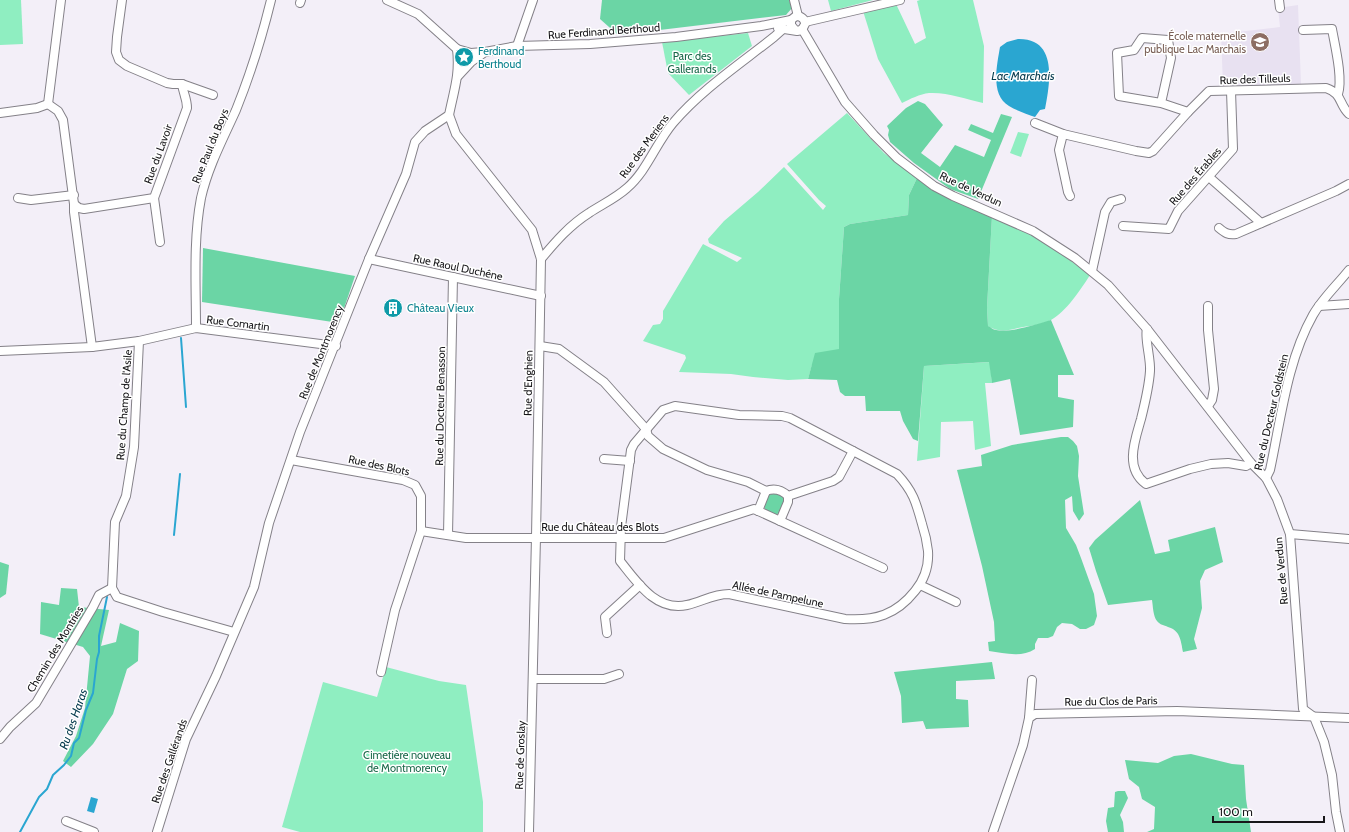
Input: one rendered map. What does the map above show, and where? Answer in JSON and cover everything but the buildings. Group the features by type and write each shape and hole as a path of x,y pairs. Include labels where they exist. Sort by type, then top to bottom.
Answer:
{"street":[{"path":"48,104 61,0"},
{"path":"122,0 116,37 116,52 119,60 127,66 167,83 182,84 213,95"},
{"name":"Rue Paul du Boys","path":"196,328 196,246 201,198 210,167 238,104 264,29 271,0"},
{"path":"387,0 418,14 457,49 471,53 485,52"},
{"path":"517,46 533,0"},
{"path":"794,0 795,18 791,25 801,27 803,18 795,18"},
{"name":"Rue Ferdinand Berthoud","path":"761,26 783,29 801,27 900,0"},
{"name":"Rue Ferdinand Berthoud","path":"458,76 471,62 485,52 517,46 590,44 676,37 761,26 795,18"},
{"name":"Rue de Verdun","path":"801,27 845,102 874,135 897,158 934,186 953,196 1033,231 1075,258 1092,271 1124,302 1208,406 1251,463 1266,478 1277,499 1290,534 1302,709 1314,716 1324,742 1330,768 1340,832"},
{"name":"Rue des Meriens","path":"541,259 566,230 627,188 638,176 672,124 689,106 709,88 783,29"},
{"path":"1303,30 1332,29 1340,88 1338,94 1349,114"},
{"path":"1161,103 1171,58 1168,40 1142,38 1134,50 1117,53 1119,96 1161,103 1188,112"},
{"path":"449,115 458,76 459,64 457,49"},
{"name":"Rue du Lavoir","path":"74,204 79,208 84,209 154,198 187,108 187,99 183,91 182,84"},
{"name":"Rue des Tilleuls","path":"1035,123 1063,134 1149,153 1153,151 1209,91 1326,88 1338,94"},
{"name":"Rue des Érables","path":"1123,226 1170,229 1178,211 1234,149 1231,91"},
{"path":"0,113 36,108 48,104"},
{"path":"48,104 58,111 63,120 74,195 74,212 92,347"},
{"name":"Rue d'Enghien","path":"449,115 456,134 532,230 541,259 534,680"},
{"name":"Rue de Montmorency","path":"216,676 254,587 269,523 300,432 336,346 369,259 406,174 415,142 425,131 449,115"},
{"path":"1063,134 1059,150 1070,196"},
{"path":"1210,177 1261,223"},
{"path":"1219,228 1224,233 1236,234 1336,192 1349,184"},
{"path":"18,198 31,200 74,195"},
{"path":"154,198 160,242"},
{"path":"1092,271 1105,212 1111,202 1121,199"},
{"name":"Rue Raoul Duchêne","path":"369,259 541,296"},
{"name":"Rue du Docteur Goldstein","path":"1266,478 1270,470 1293,361 1302,336 1319,306 1349,270"},
{"name":"Rue du Docteur Benasson","path":"448,535 453,277"},
{"path":"1319,306 1349,304"},
{"path":"1208,306 1208,330 1214,389 1212,400 1208,406"},
{"name":"Rue Comartin","path":"0,351 92,347 139,341 196,328 336,346"},
{"path":"1147,329 1145,333 1150,356 1150,373 1146,398 1133,447 1134,463 1140,480 1146,484 1190,469 1211,464 1228,463 1246,466 1251,463"},
{"name":"Rue du Champ de l'Asile","path":"112,588 115,522 126,496 134,447 139,341"},
{"path":"540,346 559,349 604,382 646,429 648,436 663,449 707,470 748,482 766,491 774,489 785,493 788,496"},
{"name":"Allée de Pampelune","path":"675,406 739,415 782,416 799,422 897,474 913,494 926,539 928,552 927,565 920,585 907,601 893,611 875,618 854,620 729,594 720,594 687,605 673,606 661,603 649,594 620,561 621,527 632,450 646,429 662,410 675,406"},
{"path":"788,496 833,481 839,477 853,451"},
{"path":"604,459 630,461"},
{"name":"Rue des Blots","path":"291,460 403,480 415,484 421,496 421,531"},
{"path":"766,491 758,511 882,568"},
{"path":"780,520 788,502 788,496"},
{"name":"Rue du Château des Blots","path":"421,531 466,538 664,538 754,510 758,511"},
{"path":"381,672 395,610 421,531"},
{"path":"1290,534 1349,538"},
{"path":"607,633 605,617 640,584"},
{"path":"920,585 956,602"},
{"path":"112,588 117,597 234,632"},
{"name":"Chemin des Montries","path":"0,740 10,727 36,703 99,595 112,588"},
{"path":"534,680 604,679 619,674"},
{"name":"Rue des Gallérands","path":"156,832 186,739 216,676"},
{"name":"Rue de Groslay","path":"529,832 534,680"},
{"path":"993,832 1023,745 1029,718 1032,680"},
{"name":"Rue du Clos de Paris","path":"1029,718 1036,714 1169,711 1349,718"},
{"path":"66,821 94,832"}],"shaded area":[{"name":"École maternelle publique Lac Marchais","path":"1298,5 1301,84 1223,86 1221,34 1280,27 1278,8"}],"green space":[{"path":"0,0 21,0 23,44 0,45"},
{"path":"602,0 789,0 792,8 786,15 618,35 600,19"},
{"path":"828,0 873,0 831,11"},
{"path":"973,0 984,46 983,103 956,96 929,93 922,94 902,103 878,59 863,11 896,4 915,44 926,38 917,1"},
{"name":"Parc des Gallerands","path":"748,33 752,46 689,95 668,73 662,42"},
{"path":"918,101 925,104 943,125 921,153 940,167 955,145 984,157 991,140 968,130 971,124 993,133 1001,114 1012,117 978,199 950,189 914,163 890,142 888,135 889,130 887,126 906,108"},
{"path":"847,113 884,153 917,178 909,195 908,215 850,224 844,227 839,299 839,350 812,365 808,379 788,380 731,374 679,372 686,358 685,355 643,341 653,325 660,324 663,319 663,311 703,244 737,262 742,258 709,243 708,239 724,221 784,167 823,210 826,206 787,164"},
{"path":"1018,132 1029,134 1021,157 1010,153"},
{"path":"917,178 992,216 987,308 988,326 995,330 1002,331 1024,328 1051,320 1074,375 1058,375 1058,397 1074,400 1073,427 1020,435 1010,379 992,383 989,362 924,366 918,441 913,439 903,421 900,411 866,411 865,396 845,396 840,392 837,380 808,379 815,353 839,349 839,299 844,227 850,224 908,215 909,195"},
{"path":"992,216 1026,232 1056,250 1090,275 1068,306 1051,320 1039,324 1006,330 999,330 988,326 987,308"},
{"path":"203,248 355,276 339,323 202,302"},
{"path":"990,362 992,383 985,383 991,446 975,450 973,421 941,422 940,457 917,461 924,366"},
{"path":"1068,437 1073,441 1077,446 1079,456 1078,476 1084,514 1079,521 1073,511 1072,496 1065,500 1066,528 1076,545 1094,594 1097,616 1094,625 1086,629 1080,629 1072,624 1062,623 1057,627 1053,636 1048,638 1038,638 1035,644 1035,649 1030,652 1012,654 989,651 988,642 995,641 994,622 982,566 957,470 982,466 981,455 1012,445"},
{"path":"775,492 783,496 785,501 780,513 774,515 766,512 764,506 769,495"},
{"path":"1140,500 1155,554 1170,551 1168,540 1215,527 1223,562 1205,570 1200,581 1202,608 1194,639 1197,649 1183,652 1181,640 1177,633 1172,628 1157,621 1154,614 1152,600 1108,605 1089,548 1095,540"},
{"path":"0,562 9,565 6,594 0,598"},
{"path":"61,588 77,589 79,607 109,610 101,646 116,642 120,623 139,631 138,661 127,669 113,714 93,744 71,767 63,761 76,736 85,708 90,656 83,647 40,634 41,602 59,605"},
{"path":"992,662 995,679 956,681 956,699 968,700 969,727 926,729 923,721 902,723 901,696 894,672"},
{"name":"Cimetière nouveau de Montmorency","path":"386,667 439,681 466,685 483,802 483,832 300,832 282,827 323,682 377,697"},
{"path":"1191,754 1232,764 1244,765 1246,799 1251,832 1147,832 1154,829 1155,807 1142,799 1139,787 1129,779 1125,760 1158,763 1174,756"},
{"path":"1125,791 1128,798 1120,815 1123,822 1124,832 1108,832 1106,821 1108,808 1114,807 1115,792"}],"water":[{"name":"Lac Marchais","path":"1018,39 1031,41 1040,46 1045,54 1048,64 1049,87 1045,109 1040,110 1035,117 1009,106 999,95 997,87 996,79 1000,47 1007,42"},
{"path":"91,797 98,799 94,813 87,811"}],"waterway":[{"name":"Ru des Haras","path":"181,338 186,407"},
{"name":"Ru des Haras","path":"174,535 180,474"},
{"name":"Ru des Haras","path":"20,832 39,797 47,789 53,775 71,756 74,743 79,738 86,710 93,693 99,652 99,636 107,597"}],"place":[{"name":"École maternelle publique Lac Marchais","path":"1260,42"},
{"name":"Ferdinand Berthoud","path":"464,57"},
{"name":"Château Vieux","path":"393,308"}]}
